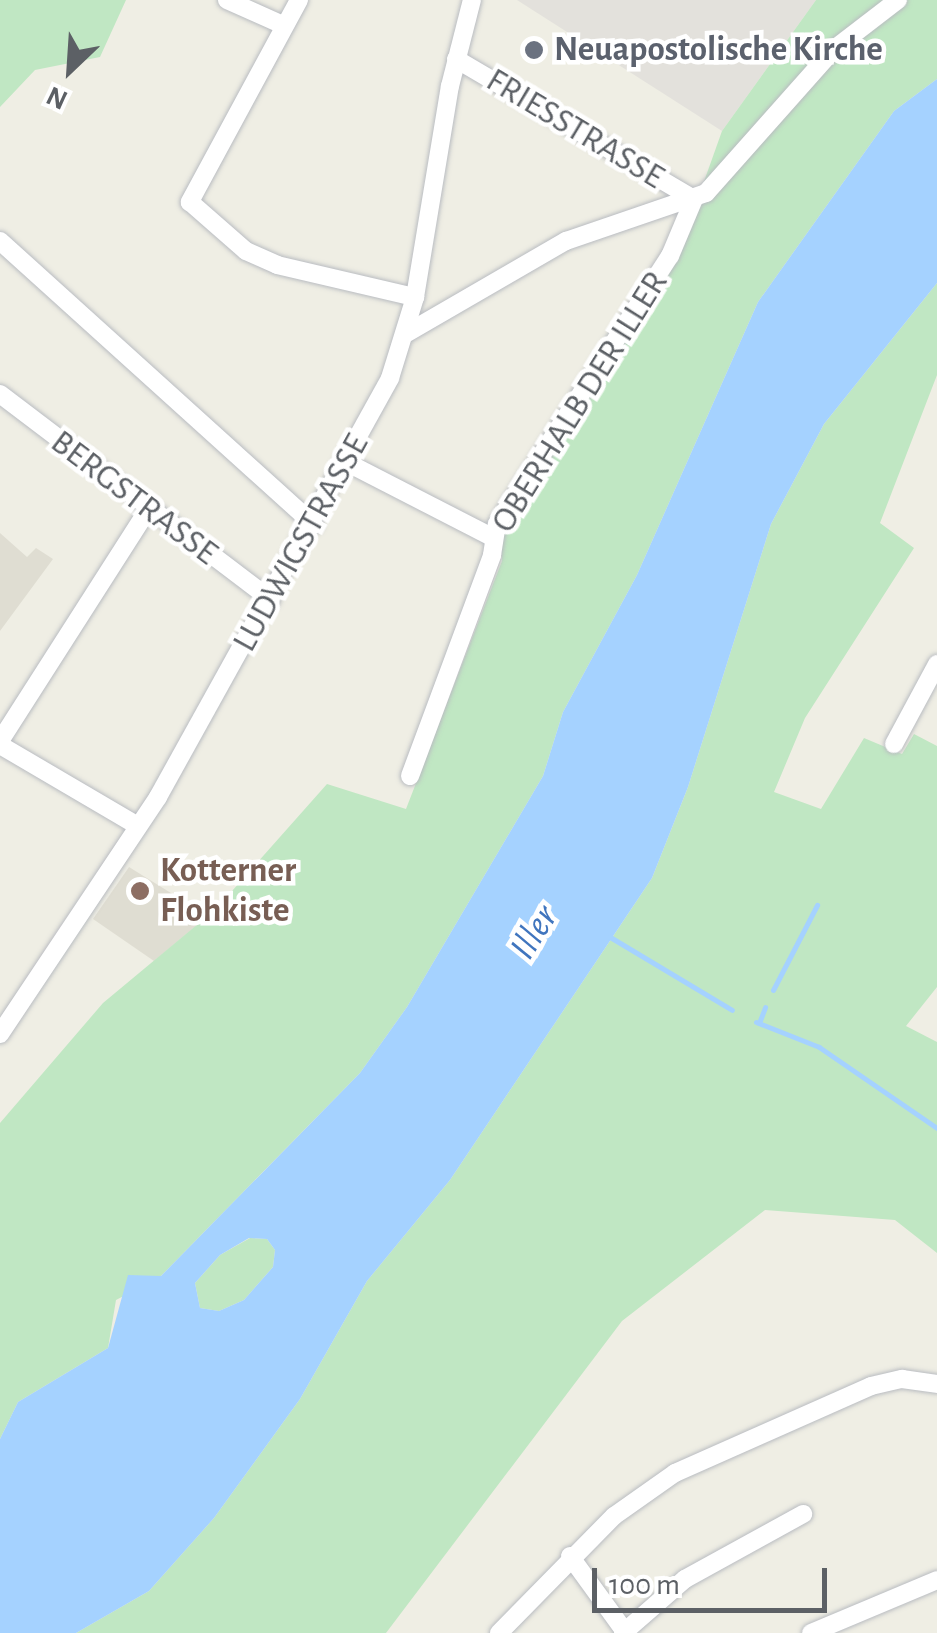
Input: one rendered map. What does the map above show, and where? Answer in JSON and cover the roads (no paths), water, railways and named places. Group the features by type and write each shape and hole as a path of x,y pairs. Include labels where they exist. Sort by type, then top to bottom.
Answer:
{"street":[{"path":"227,0 283,25"},
{"path":"299,0 190,202 246,251 277,265 416,298"},
{"name":"LUDWIGSTRASSE","path":"0,1034 138,826 271,600 348,462 407,333 456,59 472,0"},
{"path":"407,333 566,241 694,200 833,50 898,0"},
{"name":"FRIESSTRASSE","path":"456,59 694,200"},
{"name":"OBERHALB DER ILLER","path":"410,776 492,554 492,537 670,256 694,200"},
{"path":"0,240 314,525"},
{"name":"BERGSTRASSE","path":"0,394 148,511 271,600"},
{"path":"348,462 492,537"},
{"path":"138,826 0,743 148,511"},
{"path":"894,744 937,664"},
{"path":"499,1633 570,1556 638,1496 716,1453 872,1386 902,1380 937,1384"},
{"path":"570,1556 625,1632 685,1578 803,1514"},
{"path":"812,1633 937,1580"}],"water":[{"name":"Iller","path":"937,79 937,283 824,424 771,524 688,787 652,878 450,1180 367,1281 300,1399 214,1518 149,1591 76,1633 0,1633 0,1439 18,1402 108,1348 128,1275 161,1276 360,1073 407,1007 543,776 563,712 637,575 758,302 894,111","holes":["249,1238 267,1239 275,1250 273,1267 244,1300 219,1311 200,1308 195,1283 220,1255"]}],"waterway":[{"path":"773,990 817,905"},
{"path":"610,937 732,1010"},
{"path":"759,1023 765,1007"},
{"path":"756,1022 819,1047 937,1128"}],"place":[{"name":"Neuapostolische Kirche","path":"534,50"},
{"name":"Kotterner Flohkiste","path":"140,891"}]}
